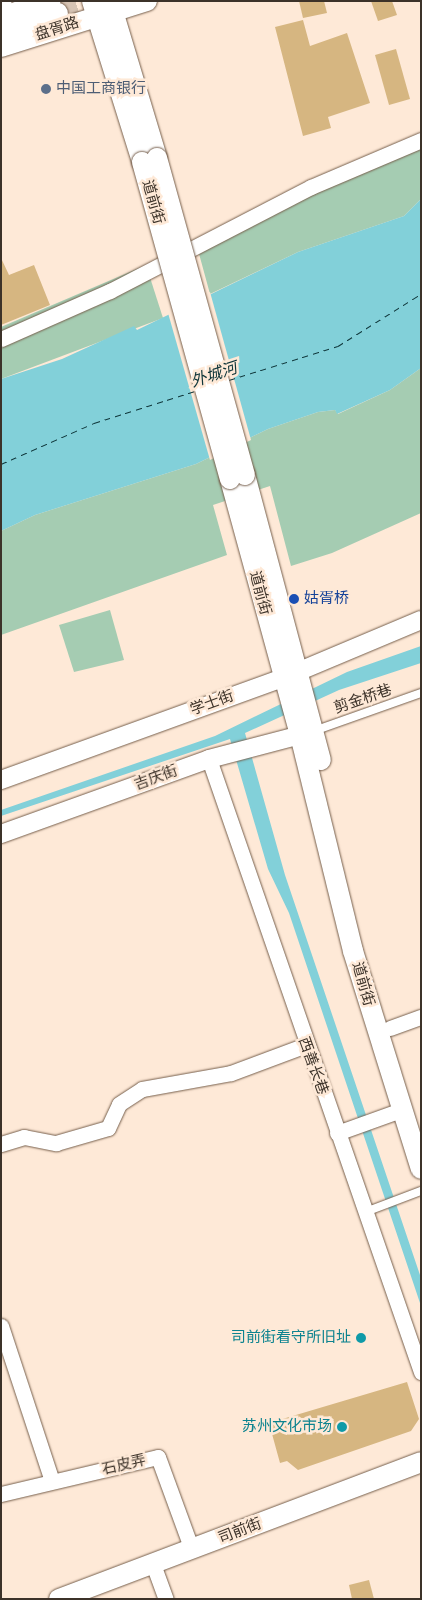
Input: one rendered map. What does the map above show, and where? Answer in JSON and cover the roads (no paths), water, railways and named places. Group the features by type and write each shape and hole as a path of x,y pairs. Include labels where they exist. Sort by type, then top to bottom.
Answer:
{"main road":[{"name":"盘胥路","path":"1,47 104,8 147,1"},
{"name":"盘胥路","path":"1,16 54,7"},
{"name":"盘胥路","path":"1,32 54,7"},
{"name":"道前街","path":"104,8 150,160 349,884 390,1028 421,1127"},
{"name":"道前街","path":"307,733 336,888 401,1110 421,1169"},
{"name":"司前街","path":"59,1599 421,1462"}],"street":[{"path":"1,339 110,292 311,187 421,140"},
{"name":"学士街","path":"1,780 292,682 421,620"},
{"name":"吉庆街","path":"1,834 209,760 267,742 307,733"},
{"name":"西善长巷","path":"209,760 306,1045 337,1133 368,1212 421,1372"},
{"path":"390,1028 421,1017"},
{"path":"1,1144 24,1137 56,1143 108,1128 119,1104 142,1089 231,1073 306,1045"},
{"path":"337,1133 401,1110"},
{"path":"1,1326 52,1481 1,1494"},
{"name":"石皮弄","path":"52,1481 158,1457 192,1550"},
{"path":"153,1564 166,1599"}],"lane":[{"name":"剪金桥巷","path":"307,733 421,693"},
{"path":"368,1212 421,1191"}],"water":[{"name":"外城河","path":"421,199 421,368 390,390 337,414 335,410 318,412 268,429 196,464 35,515 1,531 1,379 62,359 134,326 137,330 298,252 404,216"},
{"path":"421,646 421,663 339,690 245,733 285,875 421,1278 421,1306 289,913 268,869 230,739 1,816 1,810 215,736 347,672"}],"tunnel":[{"path":"58,13 95,1"}],"place":[{"name":"中国工商银行","path":"46,89"},
{"name":"姑胥桥","path":"294,599"},
{"name":"司前街看守所旧址","path":"361,1338"},
{"name":"苏州文化市场","path":"342,1427"}]}
